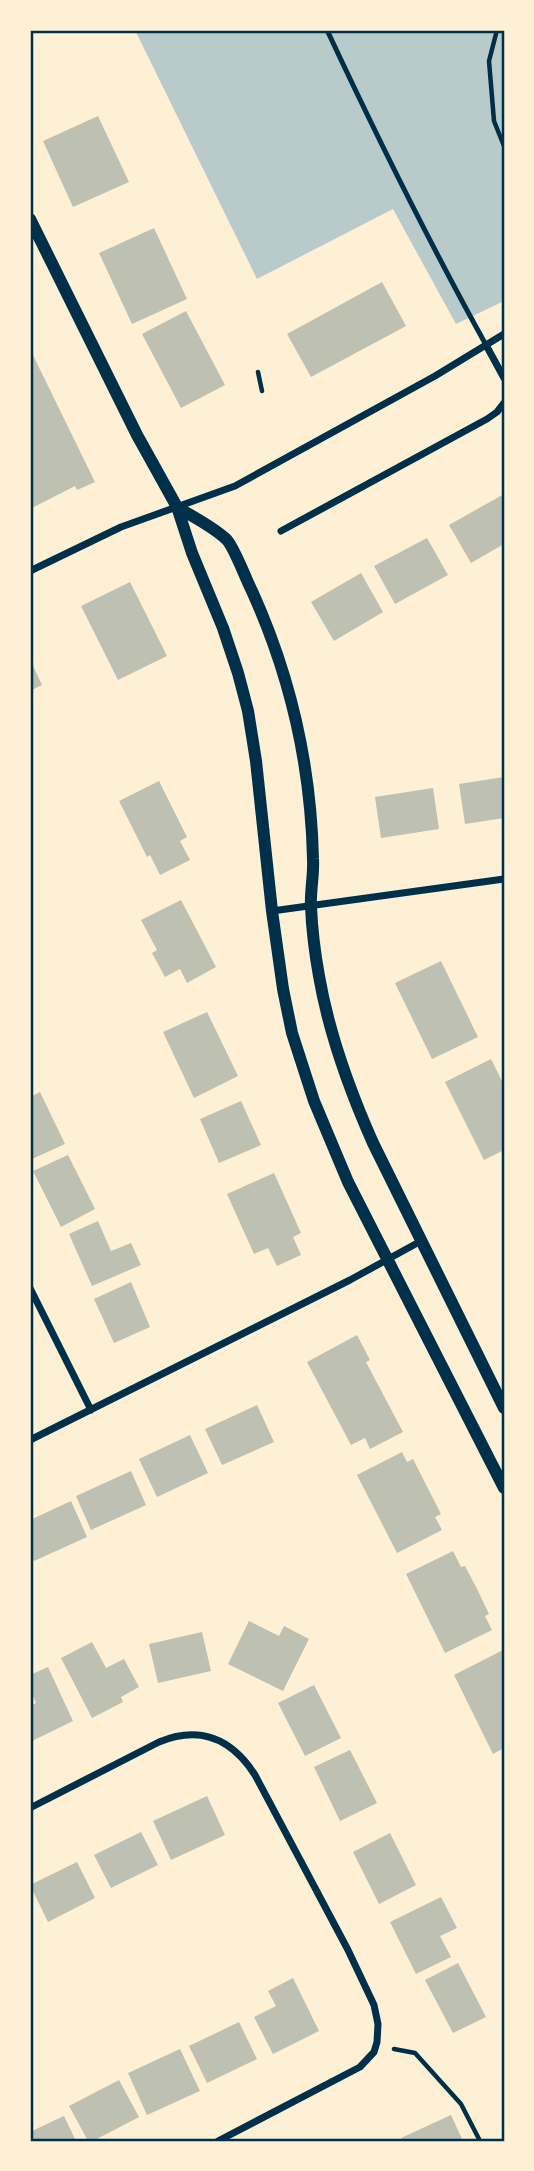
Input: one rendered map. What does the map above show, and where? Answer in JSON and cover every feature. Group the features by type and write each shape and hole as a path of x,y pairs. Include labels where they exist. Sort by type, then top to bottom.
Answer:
{"street":[{"path":"30,219 34,240 177,507 192,553 223,628 248,711 283,989 292,1033 306,1078 344,1172 504,1488"},
{"path":"30,571 121,527 235,486 435,376 504,334"},
{"path":"486,345 504,377"},
{"path":"281,531 487,419 504,403"},
{"path":"177,507 228,540 255,599 282,670 293,705 306,777 313,860 311,906 319,975 338,1052 368,1132 504,1408"},
{"path":"272,911 504,879"},
{"path":"30,1440 421,1241"},
{"path":"30,1288 91,1410"},
{"path":"30,1808 169,1738 191,1734 213,1738 232,1747 255,1775 361,1976 377,2014 378,2034 368,2060 360,2067 218,2141"}],"lane":[{"path":"327,30 377,138 486,345"}],"path":[{"path":"497,30 489,61 494,121 504,146"},
{"path":"484,92 491,92"},
{"path":"258,372 262,391"},
{"path":"376,2045 415,2053 461,2104 480,2141"}],"shaded area":[{"path":"135,30 504,30 504,301 456,324 393,209 257,279"}],"building":[{"path":"98,116 129,182 73,207 43,141"},
{"path":"154,228 187,299 132,324 99,253"},
{"path":"382,282 406,326 311,377 287,334"},
{"path":"186,311 225,385 181,408 142,334"},
{"path":"30,349 95,482 77,490 75,486 30,509"},
{"path":"504,494 504,544 471,563 449,525"},
{"path":"427,538 448,575 395,604 374,566"},
{"path":"361,573 383,612 334,641 311,602"},
{"path":"130,582 167,656 118,680 81,606"},
{"path":"30,659 42,685 30,691"},
{"path":"504,777 504,818 465,824 459,784"},
{"path":"159,781 187,837 180,841 190,860 160,875 150,855 147,857 119,801"},
{"path":"433,788 439,829 381,838 375,797"},
{"path":"181,900 216,967 187,983 180,969 165,977 152,953 157,950 141,920"},
{"path":"441,961 478,1037 432,1059 395,983"},
{"path":"207,1012 238,1076 194,1098 163,1032"},
{"path":"491,1059 504,1085 504,1150 484,1160 445,1082"},
{"path":"40,1092 65,1144 30,1160 30,1097"},
{"path":"241,1101 261,1145 219,1163 200,1119"},
{"path":"68,1155 95,1209 61,1227 33,1171"},
{"path":"274,1173 301,1233 293,1237 301,1255 277,1266 268,1248 254,1254 227,1194"},
{"path":"98,1221 111,1251 131,1243 141,1265 92,1286 69,1234"},
{"path":"131,1282 150,1327 114,1343 94,1299"},
{"path":"357,1335 370,1360 366,1362 403,1432 370,1449 365,1438 351,1445 307,1362"},
{"path":"257,1405 274,1442 222,1465 205,1429"},
{"path":"190,1435 208,1473 157,1497 139,1459"},
{"path":"402,1452 407,1462 413,1459 441,1514 435,1517 442,1530 397,1553 357,1475"},
{"path":"131,1471 146,1505 91,1530 76,1496"},
{"path":"71,1501 87,1537 34,1561 30,1553 30,1520"},
{"path":"453,1551 461,1567 465,1566 477,1589 489,1614 485,1616 492,1630 445,1653 406,1574"},
{"path":"249,1621 279,1636 284,1626 309,1639 283,1691 228,1664"},
{"path":"202,1632 211,1671 158,1683 149,1644"},
{"path":"92,1642 106,1668 124,1659 139,1687 121,1697 123,1702 92,1718 61,1658"},
{"path":"503,1650 504,1748 493,1754 454,1675"},
{"path":"48,1667 73,1721 30,1742 30,1706 36,1703 30,1689 30,1675"},
{"path":"314,1685 341,1738 305,1756 278,1703"},
{"path":"350,1750 377,1803 340,1821 314,1767"},
{"path":"207,1796 225,1835 171,1860 153,1821"},
{"path":"141,1832 158,1865 111,1888 94,1855"},
{"path":"390,1833 416,1885 379,1904 353,1852"},
{"path":"77,1862 95,1898 48,1922 30,1885"},
{"path":"441,1897 457,1928 440,1936 451,1957 416,1974 390,1922"},
{"path":"458,1963 486,2017 453,2033 425,1980"},
{"path":"293,1978 319,2031 273,2054 254,2017 276,2006 268,1991"},
{"path":"239,2022 257,2059 207,2083 189,2046"},
{"path":"180,2049 200,2091 147,2115 128,2073"},
{"path":"119,2080 139,2117 93,2141 88,2141 69,2106"},
{"path":"451,2115 463,2141 403,2141 401,2138"},
{"path":"64,2116 76,2141 30,2141 30,2132"}]}
